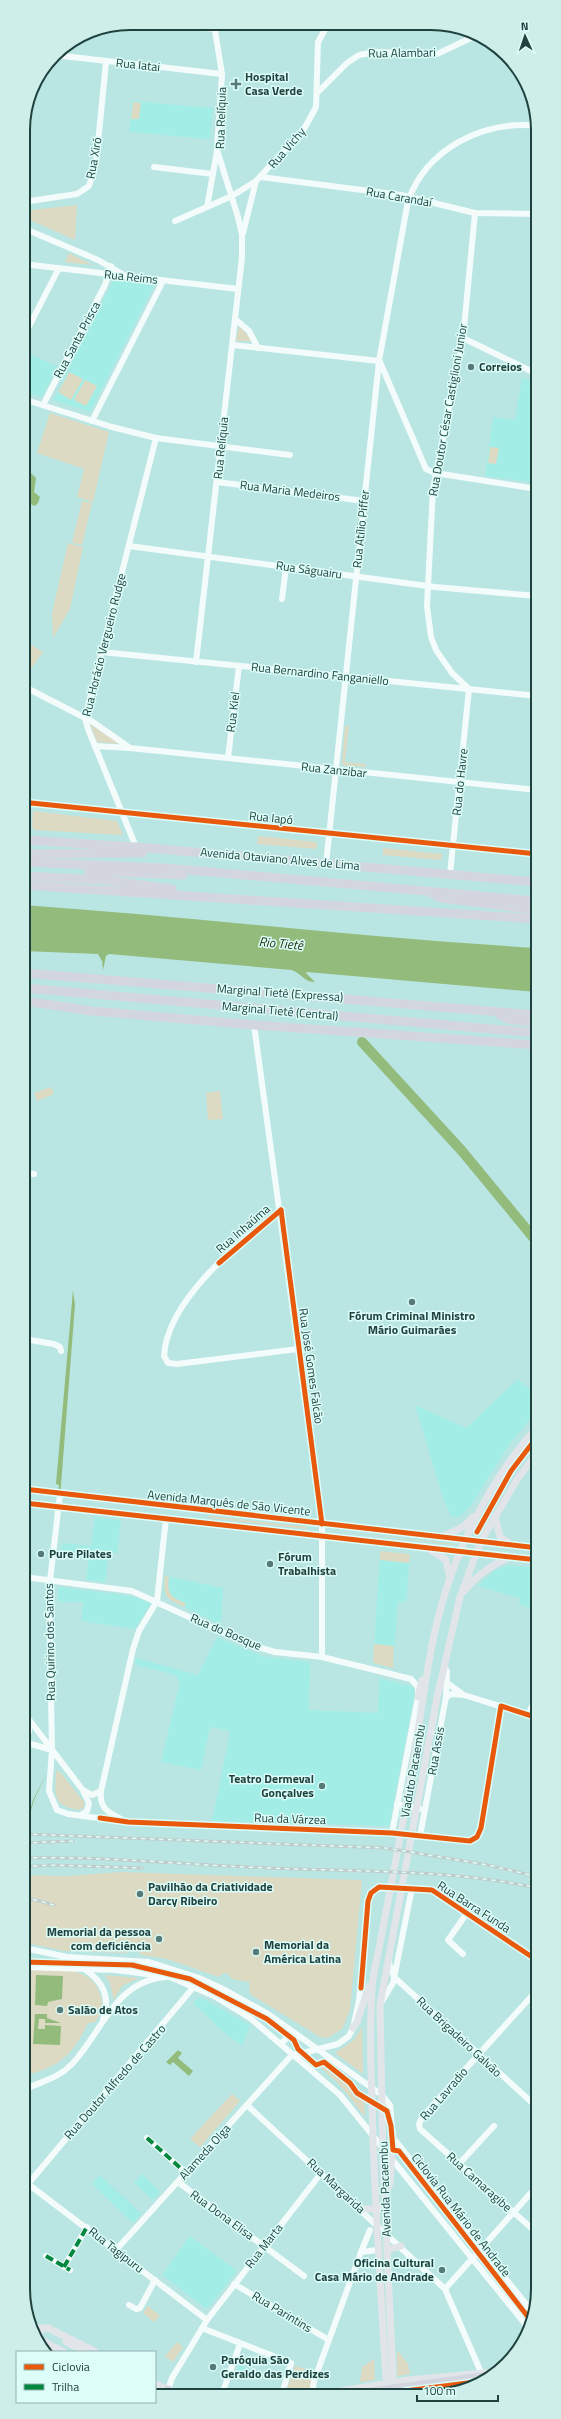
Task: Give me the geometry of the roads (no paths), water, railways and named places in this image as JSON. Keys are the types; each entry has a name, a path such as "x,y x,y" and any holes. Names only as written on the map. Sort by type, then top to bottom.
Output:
{"highway":[{"name":"Avenida Otaviano Alves de Lima","path":"30,840 136,847 531,881"},
{"path":"30,854 142,853 167,850"},
{"path":"30,862 166,868 531,900"},
{"path":"30,868 184,876 208,872"},
{"path":"30,876 104,880 186,891 198,896"},
{"path":"509,879 531,885"},
{"path":"30,885 531,919"},
{"path":"424,890 441,898 531,909"},
{"name":"Marginal Tietê (Expressa)","path":"30,973 531,1014"},
{"name":"Marginal Tietê (Central)","path":"30,989 531,1032"},
{"path":"30,1002 92,1011 254,1025 531,1045"},
{"path":"495,1011 507,1019 531,1022"},
{"path":"387,2389 482,2374"}],"main road":[{"path":"441,1537 467,1524 484,1502 507,1465 531,1436"},
{"name":"Viaduto Pacaembu","path":"380,2005 436,1704 460,1597 481,1542 518,1478 531,1462"},
{"name":"Avenida Marquês de São Vicente","path":"30,1490 531,1547"},
{"name":"Viaduto Pacaembu","path":"373,1978 421,1699 439,1618 461,1551 484,1502"},
{"name":"Avenida Marquês de São Vicente","path":"30,1504 531,1559"},
{"path":"495,1517 500,1537 513,1545"},
{"path":"424,1547 442,1556 446,1560 450,1584"},
{"path":"460,1597 479,1575 494,1564 512,1557"},
{"path":"353,2028 357,2022 370,1981 373,1978"},
{"name":"Avenida Pacaembu","path":"373,1978 370,2023 376,2224 389,2378 380,2005"},
{"path":"385,2196 390,2183 393,2138"},
{"path":"360,2209 385,2209"},
{"path":"387,2250 401,2246"},
{"path":"39,2328 83,2351"},
{"path":"39,2328 48,2328 94,2351"},
{"path":"46,2343 62,2351"},
{"path":"349,2389 482,2374"},
{"path":"156,2384 165,2389"}],"street":[{"name":"Rua Relíquia","path":"216,30 222,74 217,150 232,196 242,234"},
{"name":"Rua Vichy","path":"175,221 232,196 259,179 310,120 316,107 318,92 318,42 325,30"},
{"name":"Rua Alambari","path":"318,92 347,63 359,55 376,52 437,54 471,38"},
{"name":"Rua Iatai","path":"63,56 222,74"},
{"name":"Rua Xiró","path":"30,201 77,194 89,186 96,163 106,62"},
{"name":"Rua Atílio Piffer","path":"326,864 379,361 409,197 421,174 430,165 463,140 492,127 510,125 531,126"},
{"path":"207,207 217,150"},
{"path":"154,168 213,174"},
{"name":"Rua Relíquia","path":"196,662 233,345 242,234 259,179"},
{"name":"Rua Carandaí","path":"259,179 409,197 474,213 531,214"},
{"name":"Rua Doutor César Castiglioni Junior","path":"469,689 452,673 436,650 431,637 428,621 427,586 435,473 463,338 474,213"},
{"path":"30,231 111,266 126,275"},
{"name":"Rua Reims","path":"30,265 110,275 126,275 238,290"},
{"path":"110,275 111,266"},
{"path":"30,325 59,268"},
{"name":"Rua Santa Prisca","path":"43,405 110,275"},
{"path":"92,421 163,281"},
{"path":"235,320 249,331 258,348"},
{"path":"463,338 531,371"},
{"path":"233,345 379,361 426,469 435,473 531,487"},
{"path":"30,400 92,421 156,438 290,455"},
{"name":"Rua Horácio Vergueiro Rudge","path":"136,847 85,718 156,438"},
{"name":"Rua Maria Medeiros","path":"217,482 364,501"},
{"name":"Rua Ságuairu","path":"129,546 427,586 531,595"},
{"path":"282,599 286,567"},
{"name":"Rua Bernardino Fanganiello","path":"102,652 531,695"},
{"name":"Rua Kiel","path":"228,758 239,666"},
{"name":"Rua do Havre","path":"450,874 469,689"},
{"name":"Rua Zanzibar","path":"30,690 85,718 130,748"},
{"name":"Rua Zanzibar","path":"95,746 130,748 531,789"},
{"name":"Rua Iapó","path":"30,804 531,853"},
{"name":"Rua José Gomes Falcão","path":"254,1025 281,1210 322,1524 322,1657"},
{"path":"30,1174 34,1174"},
{"name":"Rua Inhaúma","path":"281,1210 209,1272 193,1290 172,1331 164,1356 168,1363 177,1364 298,1349"},
{"path":"30,1340 54,1344 60,1347 61,1351"},
{"name":"Rua Quirino dos Santos","path":"49,1791 52,1750 49,1580 60,1494"},
{"path":"128,1822 112,1814 103,1807 100,1801 101,1790 134,1645 145,1619 157,1601 166,1518"},
{"name":"Rua do Bosque","path":"30,1578 132,1591 157,1601 248,1644 275,1652 322,1657 411,1679 418,1687 421,1699"},
{"name":"Rua Assis","path":"420,1836 446,1697 447,1671 444,1667"},
{"path":"446,1682 464,1695"},
{"path":"446,1697 452,1694 464,1695 531,1716"},
{"path":"392,1833 397,1804 421,1699"},
{"name":"Rua da Várzea","path":"49,1791 57,1810 62,1812 128,1822 392,1833 466,1841 477,1837 481,1828 501,1706"},
{"path":"528,1715 531,1708"},
{"path":"30,1720 82,1789 89,1803 87,1811 81,1815"},
{"path":"30,1743 52,1750"},
{"path":"82,1789 92,1795 101,1790"},
{"path":"397,1804 425,1810"},
{"name":"Rua Barra Funda","path":"353,2028 361,1988 369,1897 373,1891 379,1887 432,1890 531,1956"},
{"name":"Avenida Pacaembu","path":"380,2005 394,1977 412,1888"},
{"path":"463,1954 448,1940 467,1913"},
{"path":"30,1950 67,1957 148,1962 199,1978 221,1988 292,2031 371,2087 382,2095 390,2105 393,2138 492,2264 529,2308"},
{"name":"Rua Brigadeiro Galvão","path":"388,1960 394,1977 531,2102"},
{"path":"30,1967 135,1971 170,1977 195,1987 250,2018 337,2092 525,2324"},
{"path":"83,1969 92,1974 104,1988 106,2009 101,2025"},
{"path":"30,2085 49,2080 64,2072 80,2055 123,1995 135,1986 156,1978 170,1977"},
{"name":"Rua Doutor Alfredo de Castro","path":"30,2177 195,1987 199,1978"},
{"name":"Rua Lavradio","path":"420,2130 419,2123 422,2117 531,1997"},
{"path":"294,2055 317,2050 343,2041 353,2028"},
{"path":"281,2043 290,2036 292,2031"},
{"name":"Alameda Olga","path":"116,2250 294,2055"},
{"name":"Rua Margarida","path":"248,2105 322,2172 445,2289 485,2373"},
{"path":"459,2164 494,2126"},
{"name":"Rua Camaragibe","path":"420,2130 531,2228"},
{"path":"147,2138 186,2173"},
{"name":"Rua Marta","path":"170,2389 172,2378 207,2320 322,2172"},
{"name":"Rua Dona Elisa","path":"178,2182 304,2276"},
{"name":"Rua Tagipuru","path":"30,2185 207,2320"},
{"path":"445,2289 531,2193"},
{"path":"64,2266 87,2227"},
{"path":"313,2389 314,2381 370,2230"},
{"path":"361,2252 378,2250"},
{"path":"46,2256 70,2270"},
{"path":"483,2272 485,2263 492,2264"},
{"path":"129,2305 136,2309 140,2308 155,2280"},
{"name":"Rua Parintins","path":"234,2284 329,2340"},
{"path":"202,2328 291,2363 283,2389"},
{"path":"224,2389 240,2344"}],"water":[{"path":"30,472 36,478 34,492 40,497 35,506 30,504"},
{"name":"Rio Tietê","path":"30,906 152,915 409,939 531,948 531,991 307,972 306,973 315,982 311,982 292,970 109,954 106,956 103,970 102,961 98,954 30,951"},
{"path":"73,1290 75,1305 61,1485 48,1579 59,1485 56,1484"},
{"path":"47,1773 34,1800 30,1814 33,1800"},
{"path":"36,1975 63,1976 62,1999 48,2002 47,2006 35,2005"},
{"path":"35,2014 47,2014 47,2018 61,2023 45,2023 45,2019 39,2019 38,2029 45,2029 45,2025 61,2026 60,2045 33,2044"},
{"path":"178,2050 182,2053 178,2058 193,2071 189,2076 173,2062 170,2065 166,2062"}],"waterway":[{"path":"362,1042 462,1151 531,1235"}],"railway":[{"path":"30,1834 386,1848 488,1865 531,1875"},
{"path":"30,1843 73,1841"},
{"path":"30,1858 116,1859 239,1867 404,1872 471,1877 531,1887"},
{"path":"30,1867 50,1865 142,1868"},
{"path":"30,1899 54,1905"}],"place":[{"name":"Hospital Casa Verde","path":"236,84"},
{"name":"Correios","path":"471,367"},
{"name":"Fórum Criminal Ministro Mário Guimarães","path":"412,1302"},
{"name":"Pure Pilates","path":"41,1554"},
{"name":"Fórum Trabalhista","path":"270,1564"},
{"name":"Teatro Dermeval Gonçalves","path":"322,1786"},
{"name":"Pavilhão da Criatividade Darcy Ribeiro","path":"140,1894"},
{"name":"Memorial da pessoa com deficiência","path":"159,1939"},
{"name":"Memorial da América Latina","path":"256,1952"},
{"name":"Salão de Atos","path":"60,2010"},
{"name":"Oficina Cultural Casa Mário de Andrade","path":"442,2270"},
{"name":"Paróquia São Geraldo das Perdizes","path":"213,2367"}]}
